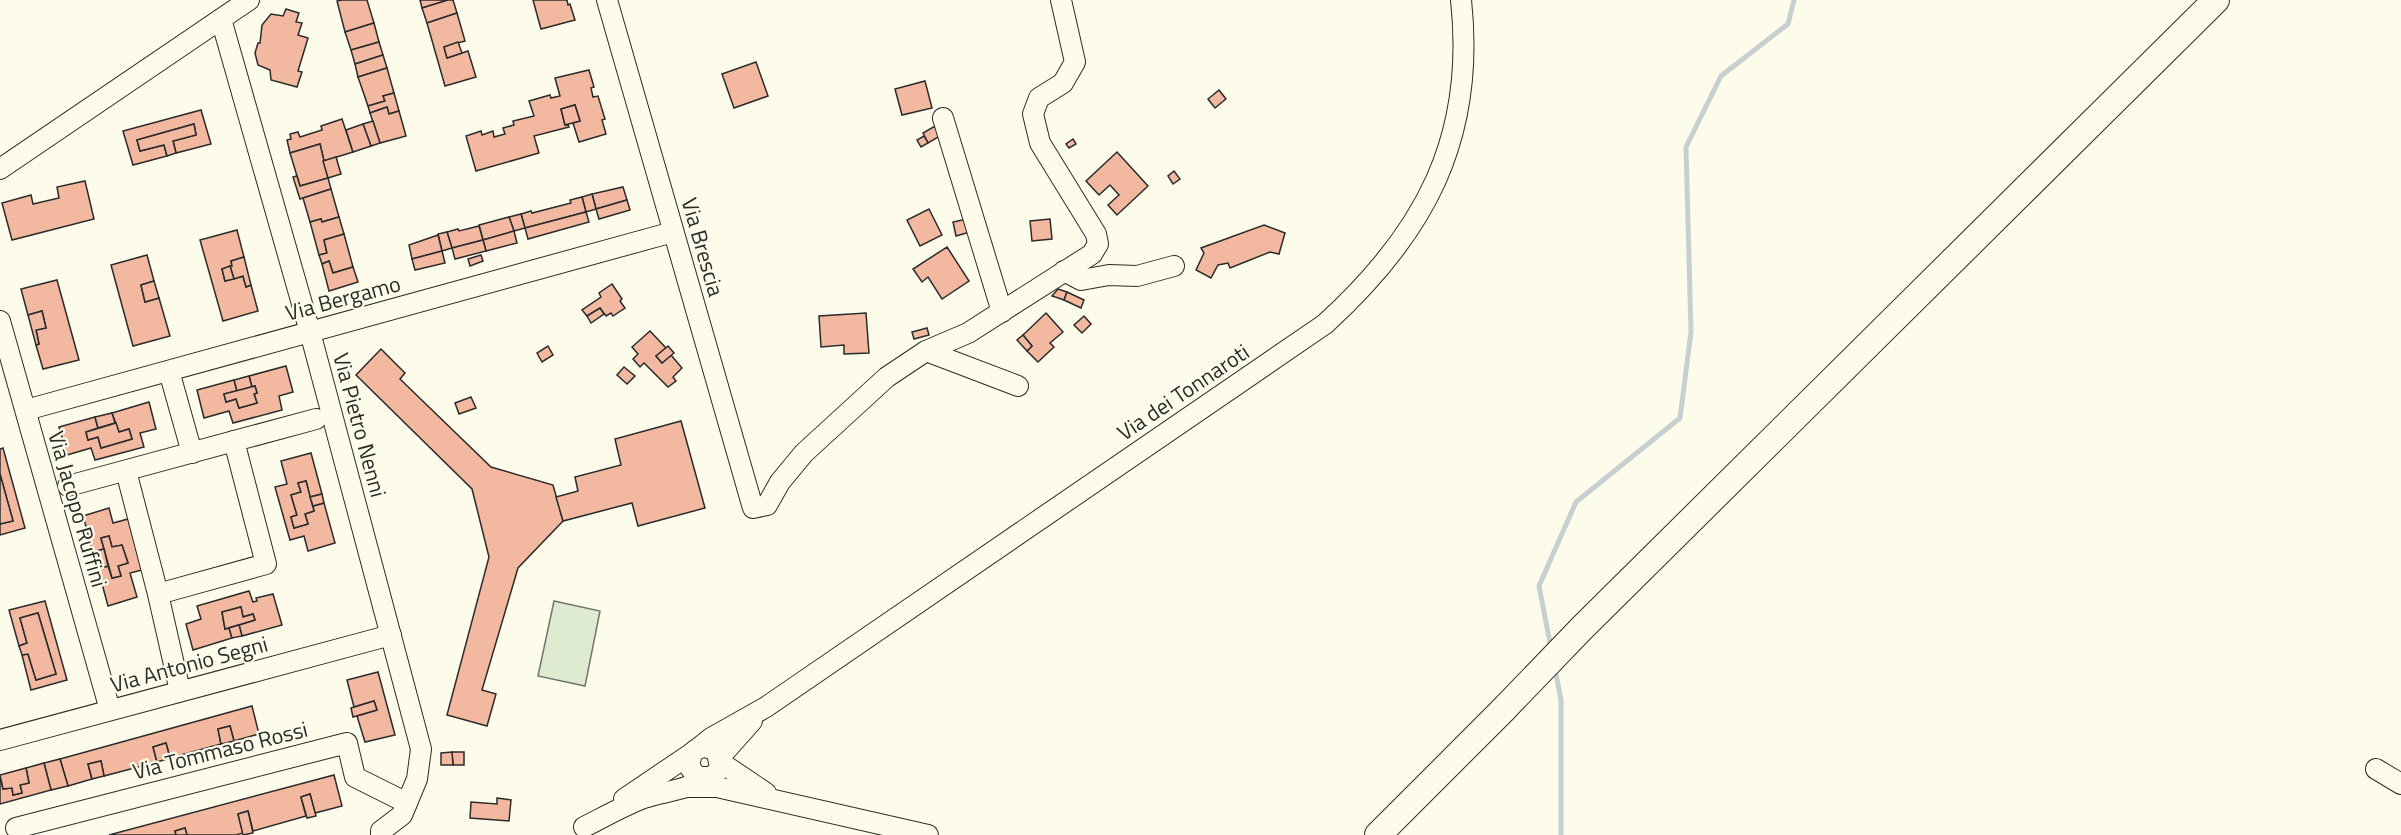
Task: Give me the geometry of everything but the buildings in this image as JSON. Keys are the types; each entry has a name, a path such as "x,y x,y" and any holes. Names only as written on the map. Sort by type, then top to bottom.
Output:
{"main road":[{"path":"1377,835 1582,628 2216,0"}],"street":[{"path":"0,169 249,0"},
{"name":"Via Brescia","path":"607,0 753,508 768,505 780,482 804,453 887,377 926,351"},
{"path":"926,351 968,333 1002,312 1092,254 1098,244 1096,234 1040,143 1033,114 1039,98 1063,83 1074,62 1061,0"},
{"name":"Via dei Tonnaroti","path":"766,707 1325,324 1354,297 1381,268 1416,220 1440,174 1457,116 1461,85 1464,51 1461,0"},
{"name":"Via Pietro Nenni","path":"221,19 310,332 421,749 417,779 402,815 375,834"},
{"path":"943,118 1002,312"},
{"name":"Via Bergamo","path":"26,410 673,232"},
{"path":"1064,272 1081,280 1109,275 1137,276 1174,266"},
{"name":"Via Jacopo Ruffini","path":"0,321 110,710"},
{"path":"926,351 1018,386"},
{"path":"170,371 192,453"},
{"path":"68,486 316,419"},
{"path":"158,594 266,564 234,441"},
{"path":"126,471 180,691"},
{"name":"Via Antonio Segni","path":"0,740 391,635"},
{"path":"579,831 711,738 766,707"},
{"path":"579,831 643,798 708,775 766,707"},
{"name":"Via Tommaso Rossi","path":"16,828 347,743 355,777 407,803"},
{"path":"694,751 710,748 708,775"},
{"path":"694,751 689,766 776,800 928,835"},
{"path":"2376,769 2401,784"}],"green space":[{"path":"554,601 600,611 585,686 538,676"}],"waterway":[{"path":"1551,648 1539,586 1576,502 1680,418 1691,332 1686,147 1721,76 1788,24 1794,0"},
{"path":"1555,669 1561,700 1561,835"}]}
